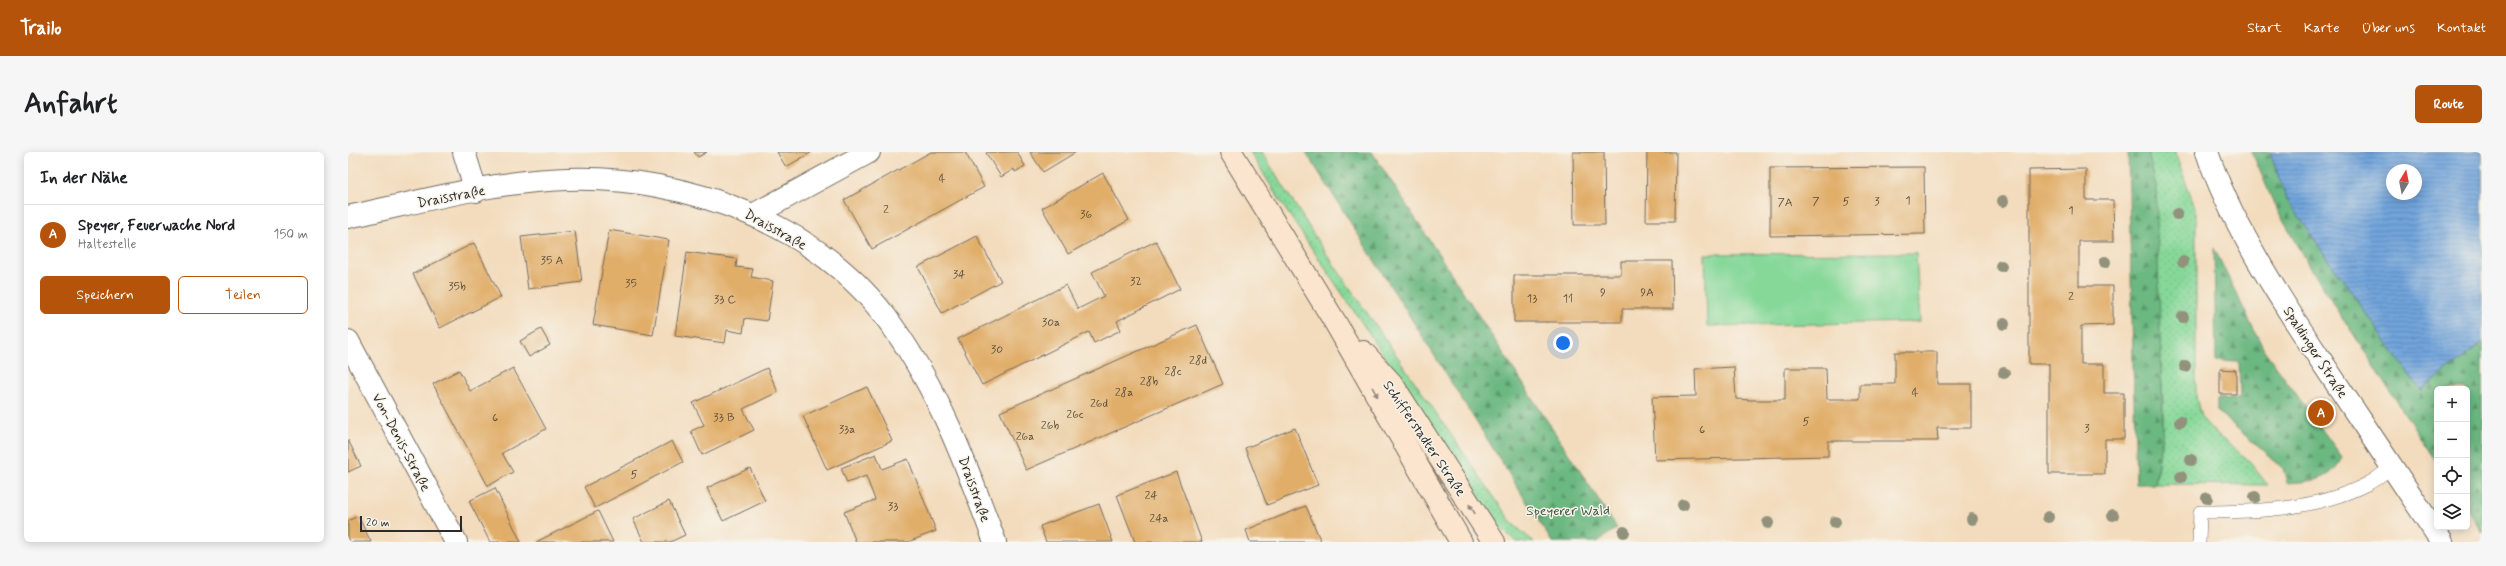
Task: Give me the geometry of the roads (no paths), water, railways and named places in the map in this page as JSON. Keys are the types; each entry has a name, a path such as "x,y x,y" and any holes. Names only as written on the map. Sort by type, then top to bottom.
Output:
{"main road":[{"name":"Schifferstadter Straße","path":"1231,152 1335,322 1460,542"},
{"name":"Schifferstadter Straße","path":"1335,322 1392,384 1494,542"}],"street":[{"path":"464,152 476,191"},
{"path":"755,214 869,152"},
{"name":"Spaldinger Straße","path":"2208,152 2231,206 2262,267 2291,314 2442,542"},
{"name":"Draisstraße","path":"348,217 476,191 565,179 611,178 654,184 697,195 755,214 799,239 833,265 865,294 892,325 913,357 946,418 964,458 994,542"},
{"name":"Von-Denis-Straße","path":"348,341 456,542"}],"lane":[{"path":"2199,542 2200,512 2279,509 2337,496 2368,484 2392,466"}],"water":[{"path":"2270,152 2482,152 2482,343 2421,391 2287,200"}],"place":[{"name":"Speyer, Feuerwache Nord","path":"2321,413"}],"park label":[{"name":"Speyerer Wald","path":"1568,510"}]}
